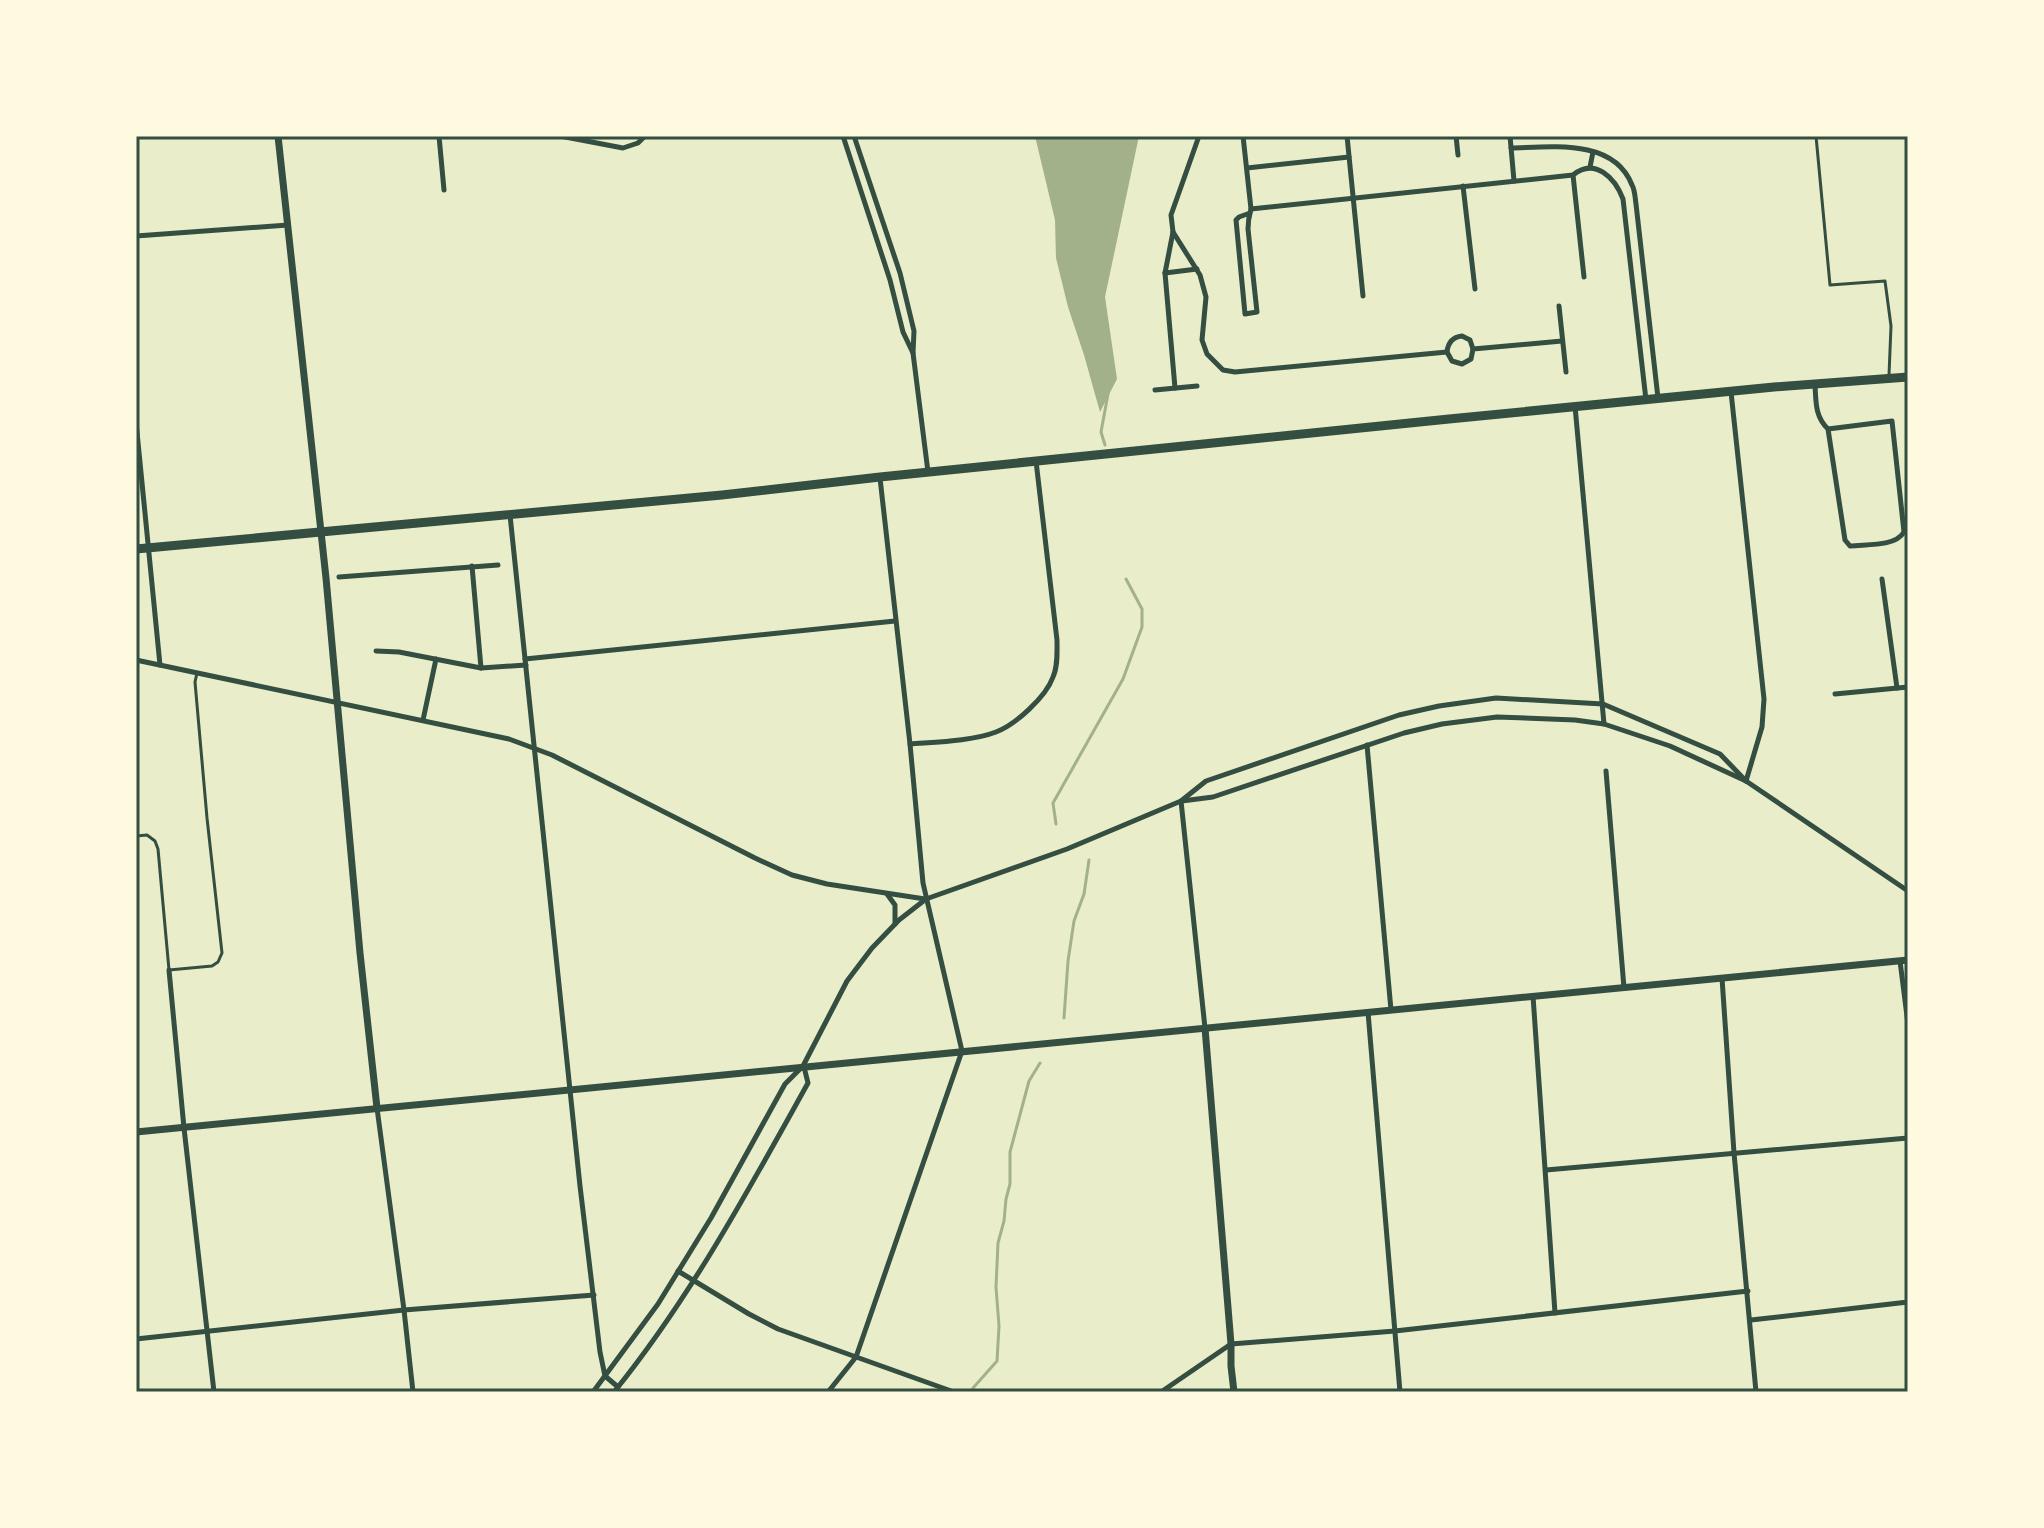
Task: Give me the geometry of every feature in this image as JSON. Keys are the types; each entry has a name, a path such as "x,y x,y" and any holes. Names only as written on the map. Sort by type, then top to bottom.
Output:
{"main road":[{"path":"136,549 722,495 1575,406 1908,377"}],"street":[{"path":"278,136 337,683 360,953 413,1392"},
{"path":"439,136 444,190"},
{"path":"560,136 623,148 638,143 645,136"},
{"path":"843,136 890,280 903,332 913,353"},
{"path":"854,136 900,273 914,331 913,353 928,473"},
{"path":"1175,388 1165,273 1173,232 1171,215 1199,136"},
{"path":"1243,136 1250,211 1248,229 1257,312 1245,314 1236,220 1250,211 1573,175 1590,167 1611,177 1618,184 1623,199 1646,400"},
{"path":"1347,136 1363,296"},
{"path":"1456,136 1458,155"},
{"path":"1510,136 1514,181"},
{"path":"1511,148 1561,146 1593,152 1611,158 1632,184 1658,399"},
{"path":"1590,167 1593,152"},
{"path":"1246,168 1349,157"},
{"path":"1573,175 1584,277"},
{"path":"1463,186 1475,289"},
{"path":"136,236 288,225"},
{"path":"1173,232 1200,275 1206,297 1202,340 1207,354 1223,370 1235,372 1447,352"},
{"path":"1165,273 1197,269"},
{"path":"1559,306 1566,372"},
{"path":"1462,336 1470,340 1473,349 1471,359 1462,364 1452,361 1447,352 1453,339 1462,336"},
{"path":"1473,349 1562,341"},
{"path":"1815,384 1817,415 1828,429 1845,540 1850,546 1895,541 1902,537 1904,532 1892,421 1828,429"},
{"path":"1155,390 1197,386"},
{"path":"1731,392 1764,699 1762,727 1746,781"},
{"path":"1575,406 1604,724"},
{"path":"136,422 160,665"},
{"path":"910,744 995,733 1011,724 1040,698 1053,678 1057,640 1036,461"},
{"path":"828,1392 856,1357 962,1051 926,899 880,477"},
{"path":"510,514 600,1352 605,1376 616,1389 728,1227 808,1083 803,1066"},
{"path":"339,577 498,565"},
{"path":"472,566 481,668"},
{"path":"1882,579 1897,688"},
{"path":"376,651 399,652 481,668 895,621"},
{"path":"423,720 436,659"},
{"path":"136,660 484,733 533,747 792,875 827,884 926,899"},
{"path":"1835,694 1908,687"},
{"path":"1181,801 1206,781 1399,715 1496,698 1603,704 1720,754 1746,781"},
{"path":"593,1392 658,1304 711,1218 785,1084 803,1066 847,981 895,924 926,899 1067,849 1181,801 1213,797 1404,733 1442,724 1497,717 1604,724 1670,746 1746,781 1908,891"},
{"path":"1367,745 1391,1010"},
{"path":"1606,771 1624,988"},
{"path":"1181,801 1205,1028 1234,1392"},
{"path":"887,893 895,905 895,924"},
{"path":"136,1132 1904,961 1908,1024"},
{"path":"169,970 214,1392"},
{"path":"1722,978 1756,1392"},
{"path":"1533,996 1555,1313"},
{"path":"1368,1012 1400,1392"},
{"path":"1546,1170 1908,1138"},
{"path":"678,1271 778,1329 954,1392"},
{"path":"1161,1392 1231,1344 1395,1331 1748,1291"},
{"path":"136,1339 404,1310 594,1295"},
{"path":"1751,1320 1908,1302"}],"lane":[{"path":"1816,136 1830,285 1885,281 1891,326 1889,379"},
{"path":"136,836 147,835 155,841 158,849 169,970 212,966 222,953 203,772 195,682 197,673"}],"shaded area":[{"path":"1035,136 1139,136 1105,297 1117,379 1100,412 1056,258 1055,220"}],"waterway":[{"path":"1105,445 1101,432 1108,394"},
{"path":"1056,824 1053,803 1123,679 1142,627 1142,609 1126,579"},
{"path":"1064,1018 1074,921 1084,894 1089,860"},
{"path":"973,1388 997,1361 998,1243 1010,1184 1010,1152 1029,1081 1040,1063"}]}
